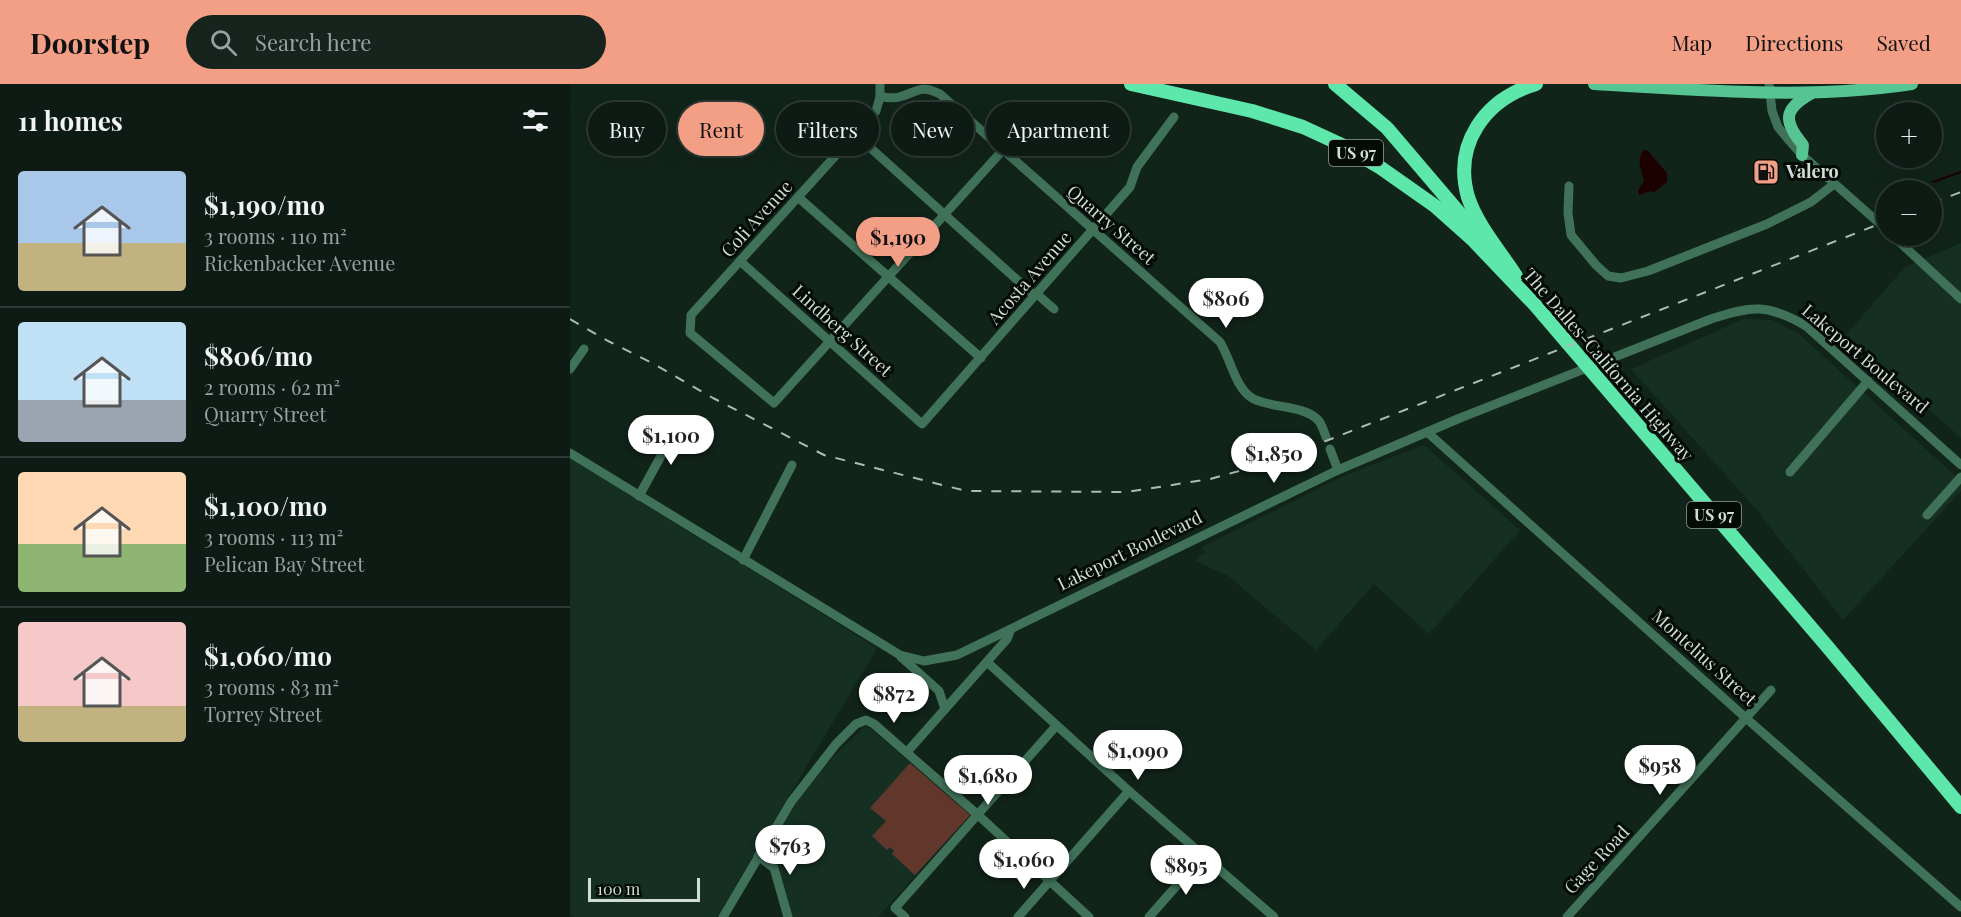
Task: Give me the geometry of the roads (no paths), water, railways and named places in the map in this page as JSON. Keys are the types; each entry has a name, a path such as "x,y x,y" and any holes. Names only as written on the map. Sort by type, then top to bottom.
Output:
{"highway":[{"name":"The Dalles-California Highway","path":"1131,84 1252,111 1303,127 1342,145 1381,168 1436,206 1472,239 1535,305 1826,645 1961,807"},
{"name":"US 97","path":"1335,84 1387,128 1535,305"},
{"path":"1535,305 1480,221 1468,197 1464,174 1465,151 1473,132 1485,114 1520,89 1536,84"}],"main road":[{"path":"1594,84 1666,88 1771,87 1815,92 1912,84"},
{"path":"1666,88 1682,84"},
{"path":"1802,155 1803,145 1791,130 1790,113 1799,100 1815,92"}],"street":[{"name":"Coli Avenue","path":"879,102 880,84"},
{"path":"1771,87 1772,111 1778,127 1802,155 1876,220"},
{"name":"Quarry Street","path":"880,97 898,98 915,89 929,88 940,94 986,136"},
{"name":"Acosta Avenue","path":"922,424 1130,187 1137,167 1174,117"},
{"path":"879,155 1054,309"},
{"name":"Coli Avenue","path":"830,342 774,403 690,333 691,315 836,156"},
{"path":"830,342 997,156"},
{"name":"Quarry Street","path":"1008,156 1220,342 1229,356 1240,388 1253,399 1299,410 1318,419 1326,437"},
{"path":"1569,186 1568,213 1571,235 1608,276 1621,278 1648,271 1767,224 1811,202 1834,184"},
{"path":"799,198 981,358"},
{"path":"1905,246 1961,299"},
{"name":"Lindberg Street","path":"740,261 922,424"},
{"name":"Lakeport Boulevard","path":"570,453 900,655 924,661 957,655 1338,470 1537,387 1739,310 1764,308 1785,313 1806,326 1961,465"},
{"path":"570,369 584,348"},
{"path":"1790,472 1868,381"},
{"path":"639,496 680,423"},
{"name":"Montelius Street","path":"1427,432 1961,908"},
{"path":"1330,449 1338,470"},
{"path":"743,560 792,465"},
{"path":"1927,515 1961,477"},
{"path":"907,752 1007,639 1011,629"},
{"path":"900,655 939,691 945,709"},
{"path":"987,662 1129,791 1274,917"},
{"name":"Gage Road","path":"1567,917 1771,690"},
{"path":"723,917 791,802 836,744 856,724 866,720 907,752 1089,917"},
{"path":"905,917 895,908 1056,726"},
{"path":"1018,917 1129,791"},
{"path":"758,856 774,868 788,917"},
{"path":"1149,917 1203,856"}],"waterway":[{"path":"1939,180 1961,172"}],"railway":[{"path":"1942,199 1961,192"},
{"path":"570,319 713,398 824,455 966,491 1127,492 1210,479 1308,448 1876,225"}],"place":[{"name":"Valero","path":"1766,172"}]}
